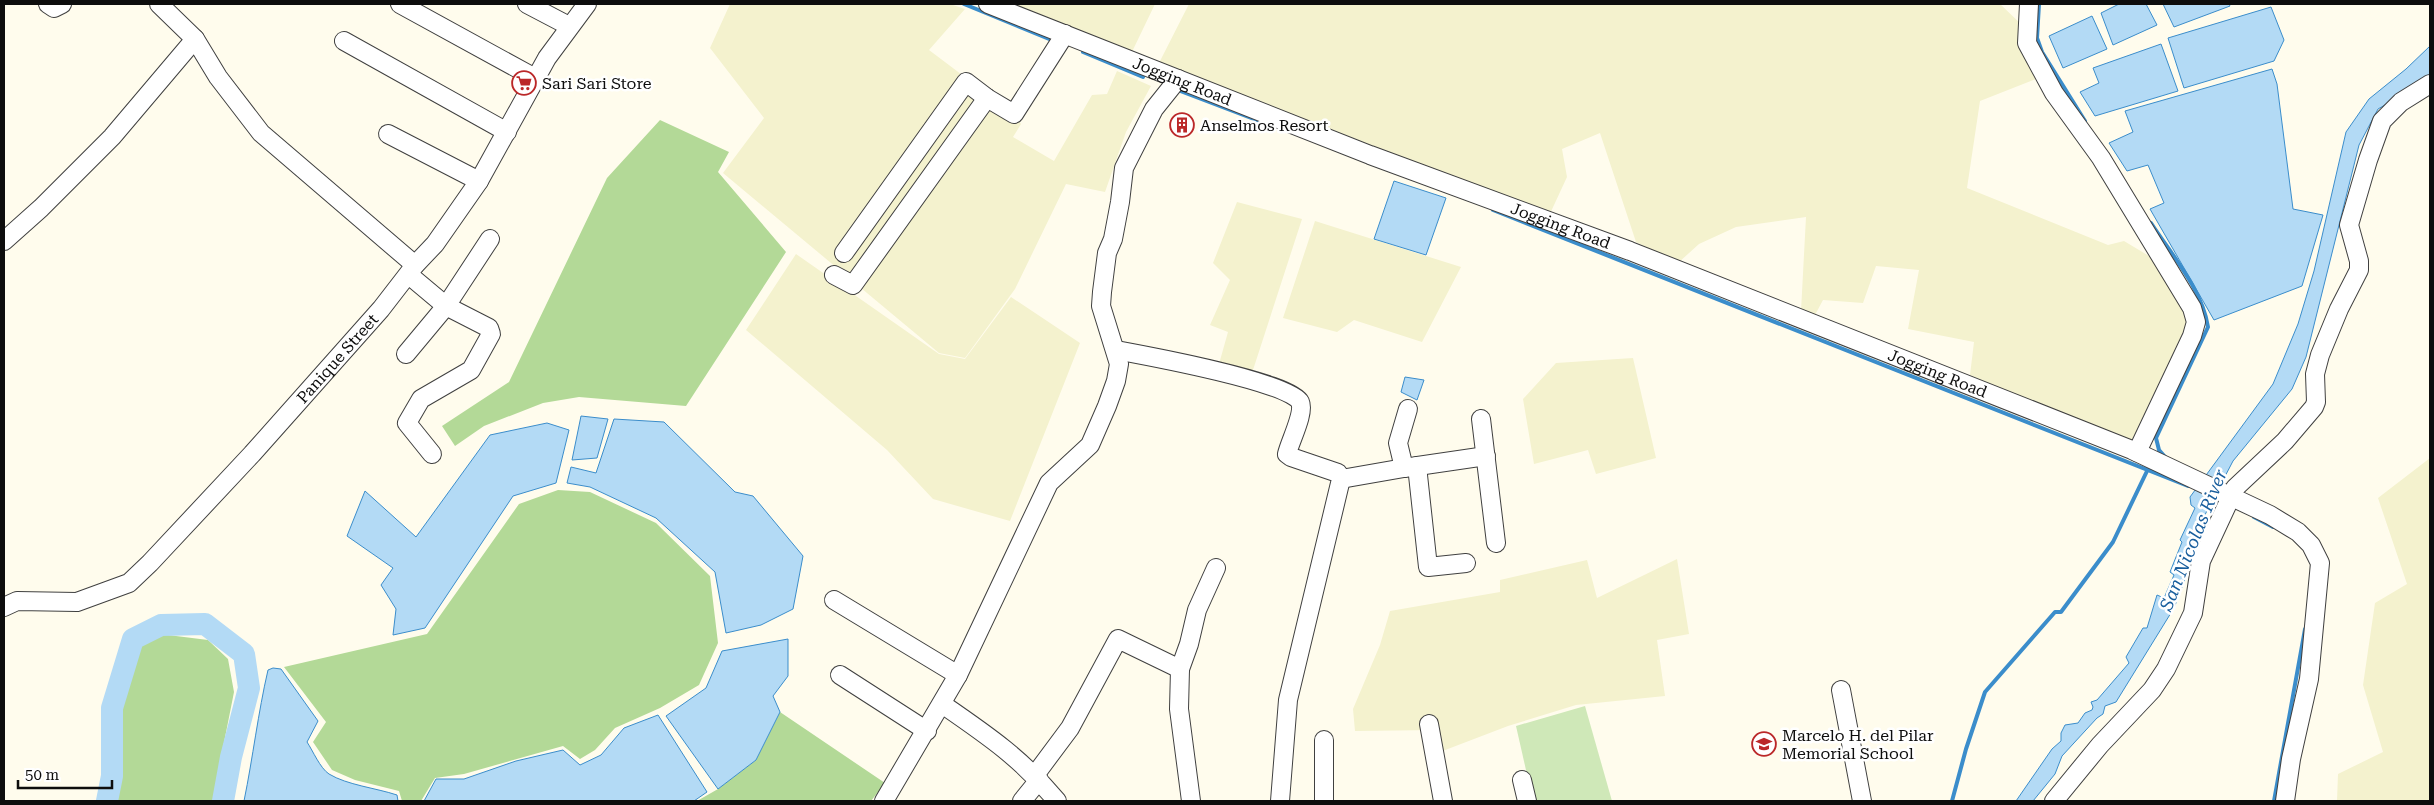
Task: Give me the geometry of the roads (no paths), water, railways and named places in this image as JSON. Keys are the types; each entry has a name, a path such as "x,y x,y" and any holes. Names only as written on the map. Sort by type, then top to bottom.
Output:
{"street":[{"path":"48,4 54,8 62,4"},
{"path":"159,4 196,40 218,77 261,133 412,270 446,306 489,328 491,334 471,370 421,399 407,423 432,454"},
{"path":"400,4 535,78"},
{"path":"527,4 569,26"},
{"name":"Panique Street","path":"4,607 17,601 77,602 129,583 252,454 381,310 435,244 480,181 535,78 569,26 587,4"},
{"name":"Jogging Road","path":"988,4 1370,155 1630,251 2134,451 2270,515 2298,532 2311,545 2320,563 2309,679 2291,758 2285,801"},
{"path":"2029,4 2026,21 2027,43 2054,93 2101,158 2192,308 2196,322 2192,336 2134,451"},
{"path":"844,252 966,82 987,98 1014,114 1066,34"},
{"path":"4,242 112,137 196,40"},
{"path":"344,41 506,132"},
{"path":"884,801 927,731 958,675 1049,483 1090,445 1116,381 1119,364 1101,306 1108,253 1113,239 1124,168 1154,109 1178,80"},
{"path":"2054,801 2100,745 2152,690 2166,669 2194,613 2201,561 2224,494 2235,488 2285,441 2314,407 2316,402 2315,374 2320,356 2339,309 2359,270 2359,261 2349,225 2368,160 2382,122 2401,102 2430,84"},
{"path":"834,275 852,285 987,98"},
{"path":"388,134 480,181"},
{"path":"406,354 446,306 490,238"},
{"path":"1116,350 1252,380 1296,396 1301,403 1301,412 1287,454 1291,458 1338,473 1342,479 1288,700 1280,801"},
{"path":"1408,409 1398,443 1410,467 1428,567 1466,563"},
{"path":"1480,419 1496,543"},
{"path":"1342,479 1486,456"},
{"path":"1191,801 1179,708 1180,669 1190,644 1197,610 1216,568"},
{"path":"834,600 958,675"},
{"path":"1022,801 1070,728 1118,639 1180,669"},
{"path":"840,675 927,731"},
{"path":"1842,690 1862,801"},
{"path":"942,704 1000,744 1037,778 1057,801"},
{"path":"1429,724 1442,801"},
{"path":"1324,740 1324,801"},
{"path":"1522,780 1527,801"}],"water":[{"path":"2119,4 2146,4 2157,25 2113,45 2101,13"},
{"path":"2163,4 2229,4 2230,6 2174,27"},
{"path":"2271,7 2284,40 2274,61 2184,88 2168,38"},
{"path":"2092,16 2107,49 2063,68 2049,36"},
{"path":"2161,44 2178,91 2095,116 2080,92 2099,83 2093,68"},
{"name":"San Nicolas River","path":"2430,46 2430,79 2378,109 2359,145 2306,357 2292,389 2233,461 2196,532 2195,553 2174,608 2116,702 2105,706 2103,714 2062,756 2055,774 2033,801 2016,801 2052,749 2061,741 2061,733 2065,725 2078,723 2085,713 2092,710 2091,702 2097,700 2129,663 2126,657 2143,628 2147,628 2157,595 2164,598 2174,575 2170,572 2182,542 2180,540 2195,508 2191,505 2190,497 2273,384 2298,324 2314,271 2346,132 2369,99 2406,69"},
{"path":"2272,69 2277,84 2293,209 2323,215 2302,286 2214,320 2150,209 2164,203 2148,165 2127,171 2109,143 2133,132 2125,111"},
{"path":"1394,181 1446,198 1426,255 1374,239"},
{"path":"1405,377 1424,380 1417,400 1401,392"},
{"path":"581,416 608,419 597,458 572,460"},
{"path":"614,419 664,422 735,492 753,496 803,556 793,609 761,625 726,633 715,572 656,518 590,487 567,483 571,467 596,473"},
{"path":"547,423 569,430 556,483 513,496 425,628 393,635 396,609 381,585 393,568 347,536 365,491 416,537 490,435"},
{"path":"788,639 788,676 773,696 780,712 756,760 718,789 666,716 706,688 722,651"},
{"path":"273,668 281,669 318,721 307,742 326,771 344,781 397,795 398,801 244,801 264,686 268,670"},
{"path":"658,715 707,792 694,801 424,801 436,779 464,779 516,761 563,750 580,765 601,755 624,728"}],"waterway":[{"path":"964,4 1054,41"},
{"path":"2039,4 2037,38 2042,52 2085,121"},
{"path":"1083,52 1143,77"},
{"path":"1175,89 1267,124"},
{"path":"1493,210 2188,486"},
{"path":"2151,223 2193,286 2205,313 2208,327 2156,438 2159,450 2166,458"},
{"path":"1952,801 1966,749 1985,692 2055,612 2061,612 2113,542 2148,469"},
{"path":"2254,517 2273,527"},
{"path":"107,801 112,776 112,708 133,639 161,625 205,624 244,654 249,688 231,757 223,801"},
{"path":"2274,801 2305,629"}],"place":[{"name":"Sari Sari Store","path":"524,83"},
{"name":"Anselmos Resort","path":"1182,125"},
{"name":"Marcelo H. del Pilar Memorial School","path":"1764,744"}]}
